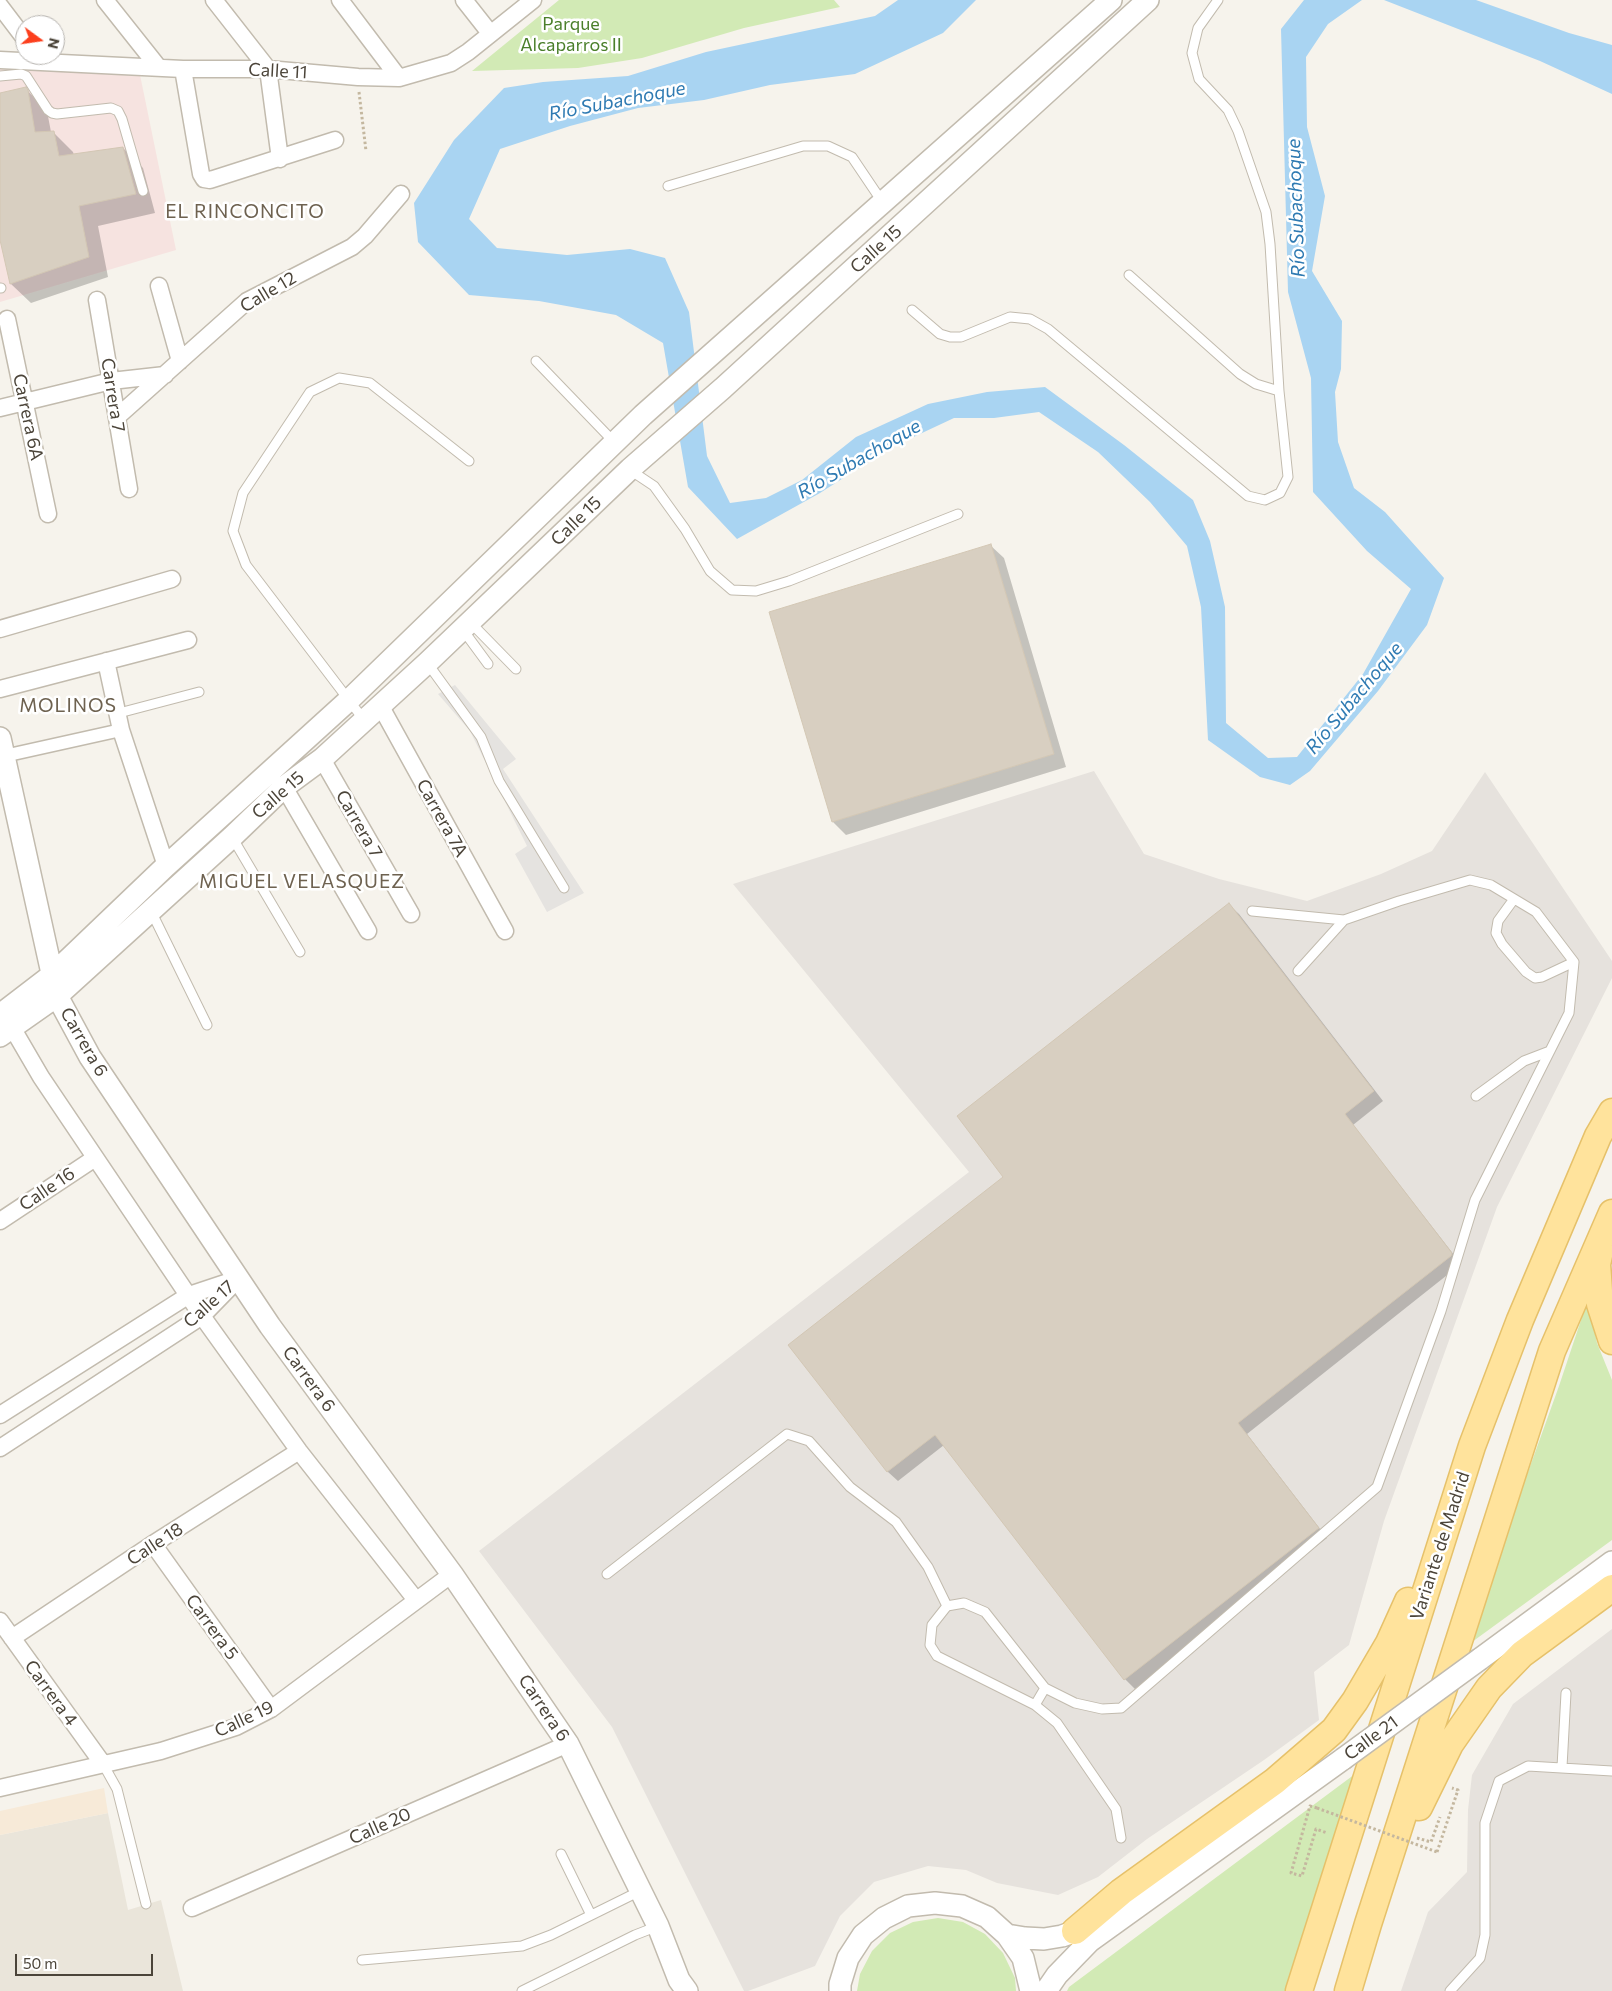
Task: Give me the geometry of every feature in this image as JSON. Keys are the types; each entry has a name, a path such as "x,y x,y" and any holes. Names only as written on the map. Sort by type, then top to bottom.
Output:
{"main road":[{"name":"Variante de Madrid","path":"1298,1991 1472,1446 1520,1320 1598,1136 1612,1112"},
{"path":"1609,1219 1597,1264 1600,1304 1612,1341"},
{"path":"1348,1991 1552,1351 1609,1219"},
{"path":"1075,1932 1121,1892 1275,1781 1334,1730 1355,1701 1389,1643 1472,1446"},
{"path":"1368,1924 1407,1834 1450,1744 1489,1688 1522,1654 1612,1588"}],"street":[{"path":"105,0 159,68"},
{"path":"214,0 268,69 280,159"},
{"path":"340,0 399,78"},
{"path":"464,0 490,33"},
{"name":"Calle 11","path":"65,61 159,68 268,69 358,77 399,78 450,63 468,52 533,0"},
{"name":"Calle 15","path":"4,1023 166,866 349,700 643,415 1111,0"},
{"name":"Calle 15","path":"4,1023 57,996 232,837 284,787 322,759 427,663 630,469 723,388 1148,0"},
{"path":"0,6 15,26"},
{"name":"Calle 11","path":"0,60 15,60"},
{"path":"183,69 201,174 204,179 210,180 335,140"},
{"name":"Calle 12","path":"117,417 247,300 352,247 365,236 401,194"},
{"path":"883,203 899,227"},
{"path":"159,286 180,361"},
{"name":"Carrera 7","path":"97,300 128,489"},
{"name":"Carrera 6A","path":"7,319 48,514"},
{"path":"0,408 111,380 165,374"},
{"path":"614,442 630,469"},
{"path":"0,629 172,579"},
{"path":"0,689 188,640"},
{"path":"106,661 121,730 166,866"},
{"name":"Carrera 7A","path":"380,705 505,931"},
{"path":"2,747 121,730"},
{"name":"Carrera 6","path":"2,747 57,996 90,1057 270,1326 452,1574 568,1744 658,1926 679,1980 686,1991"},
{"name":"Carrera 7","path":"322,759 411,914"},
{"path":"284,787 368,931"},
{"path":"4,1023 202,1316 299,1451 416,1600"},
{"name":"Calle 16","path":"0,1221 95,1158"},
{"name":"Calle 17","path":"0,1415 189,1295 239,1278"},
{"name":"Calle 17","path":"0,1448 202,1316 239,1278"},
{"name":"Calle 18","path":"12,1638 153,1544 299,1451"},
{"name":"Carrera 5","path":"153,1544 271,1709"},
{"name":"Calle 21","path":"1046,1991 1057,1975 1090,1941 1612,1562"},
{"name":"Calle 19","path":"0,1788 161,1751 236,1727 271,1709 452,1574"},
{"name":"Carrera 4","path":"0,1621 103,1764"},
{"name":"Calle 20","path":"192,1908 568,1744"},
{"path":"838,1989 848,1958 863,1935 884,1918 908,1906 935,1902 962,1906 986,1917 1007,1935 1022,1958 1031,1991"},
{"name":"Calle 21","path":"1007,1935 1044,1939 1075,1932 1128,1913"}],"lane":[{"path":"912,310 940,334 950,337 962,337 1010,316 1030,319 1048,328 1248,496 1265,500 1280,493 1288,477 1279,390 1270,244 1266,212 1238,131 1228,110 1199,79 1192,53 1198,28 1218,0"},
{"path":"0,76 21,74 26,76 48,110 52,113 111,108 118,111 143,191"},
{"path":"668,186 803,146 828,146 852,157 883,203"},
{"path":"1129,275 1240,374 1256,384 1279,390"},
{"path":"536,361 614,442"},
{"path":"364,720 246,566 233,531 243,493 310,392 340,378 370,383 469,461"},
{"path":"630,469 654,486 685,529 710,571 732,590 756,591 789,581 958,514"},
{"path":"466,625 488,664"},
{"path":"466,625 516,669"},
{"path":"427,663 481,737 499,781 564,888"},
{"path":"118,713 198,692"},
{"path":"232,837 300,952"},
{"path":"1121,1838 1116,1809 1056,1723 1035,1705 937,1656 930,1645 932,1625 947,1606 964,1603 985,1612 1045,1688 1075,1703 1102,1710 1121,1708 1377,1487 1441,1311 1475,1200 1568,1013 1574,962 1536,912 1491,885 1470,880 1344,920 1252,911"},
{"path":"1514,899 1498,922 1496,933 1502,944 1526,972 1535,978 1574,962"},
{"path":"151,911 207,1025"},
{"path":"1298,971 1344,920"},
{"path":"1476,1096 1524,1060 1550,1051"},
{"path":"607,1574 787,1434 809,1441 850,1487 896,1522 928,1566 947,1606"},
{"path":"1035,1705 1045,1688"},
{"path":"1562,1767 1566,1693"},
{"path":"103,1764 117,1789 146,1904"},
{"path":"1450,1991 1480,1958 1485,1935 1485,1823 1499,1781 1528,1766 1612,1771"},
{"path":"561,1854 591,1915"},
{"path":"362,1960 522,1946 640,1891"},
{"path":"522,1991 635,1935 658,1926"}],"path":[{"path":"358,77 366,151"},
{"path":"1347,1838 1316,1829 1302,1876 1290,1873 1310,1806 1437,1852 1458,1790 1450,1787"},
{"path":"1407,1834 1431,1842 1440,1815"}],"shaded area":[{"path":"0,69 139,70 176,250 0,302"},
{"path":"455,685 516,759 503,769 584,893 547,912 515,854 527,846 470,731 438,694"},
{"path":"1094,771 1144,854 1219,879 1307,901 1381,874 1432,851 1485,772 1612,961 1612,978 1497,1207 1384,1521 1349,1645 1314,1672 1319,1720 1264,1760 1147,1839 1098,1877 1058,1895 997,1883 966,1870 928,1866 874,1882 840,1916 815,1966 744,1991 612,1727 479,1551 969,1172 733,884"},
{"path":"1612,1629 1612,1991 1401,1991 1428,1912 1467,1872 1468,1810 1472,1775 1513,1704"},
{"path":"104,1788 108,1813 0,1835 0,1811"},
{"path":"108,1813 128,1910 161,1900 183,1991 0,1991 0,1835"}],"green space":[{"name":"Parque Alcaparros II","path":"559,0 834,0 840,7 744,28 642,58 578,68 472,71"},
{"path":"1588,1299 1597,1343 1612,1380 1612,1540 1472,1642 1523,1486"},
{"path":"1355,1774 1285,1991 1067,1991 1069,1987"},
{"path":"938,1918 963,1922 985,1934 1003,1953 1015,1978 1016,1991 857,1991 860,1974 872,1951 890,1933 913,1922"}],"water":[{"name":"Río Subachoque","path":"898,0 976,0 943,33 855,74 770,85 704,100 638,108 570,126 500,149 469,219 497,248 567,255 630,249 665,258 689,312 707,456 730,503 766,498 802,480 856,437 928,404 987,392 1045,387 1124,445 1193,500 1210,541 1225,607 1226,723 1268,758 1297,757 1363,674 1411,589 1367,551 1313,492 1311,378 1288,292 1281,29 1304,0 1362,0 1328,24 1306,57 1307,127 1325,196 1312,271 1342,321 1341,369 1335,392 1338,442 1354,488 1385,512 1444,578 1427,625 1378,691 1310,771 1290,785 1260,777 1208,740 1201,607 1187,546 1150,502 1098,452 1039,412 994,418 954,418 890,448 820,493 737,539 688,487 663,343 616,315 539,301 469,295 418,242 414,203 454,140 504,88 543,82 628,76 706,52 875,16"},
{"path":"1384,0 1476,0 1569,33 1612,45 1612,94 1540,61"}],"building":[{"path":"26,87 35,132 54,131 59,156 123,147 136,194 79,206 89,257 10,284 0,240 0,93"},
{"path":"991,544 1054,754 832,822 769,612"},
{"path":"1229,903 1374,1091 1345,1114 1452,1253 1451,1256 1238,1423 1319,1528 1124,1680 935,1435 887,1472 788,1345 1003,1177 957,1116"}],"district":[{"name":"EL RINCONCITO","path":"245,212"},
{"name":"MOLINOS","path":"68,706"},
{"name":"MIGUEL VELASQUEZ","path":"302,882"}]}
